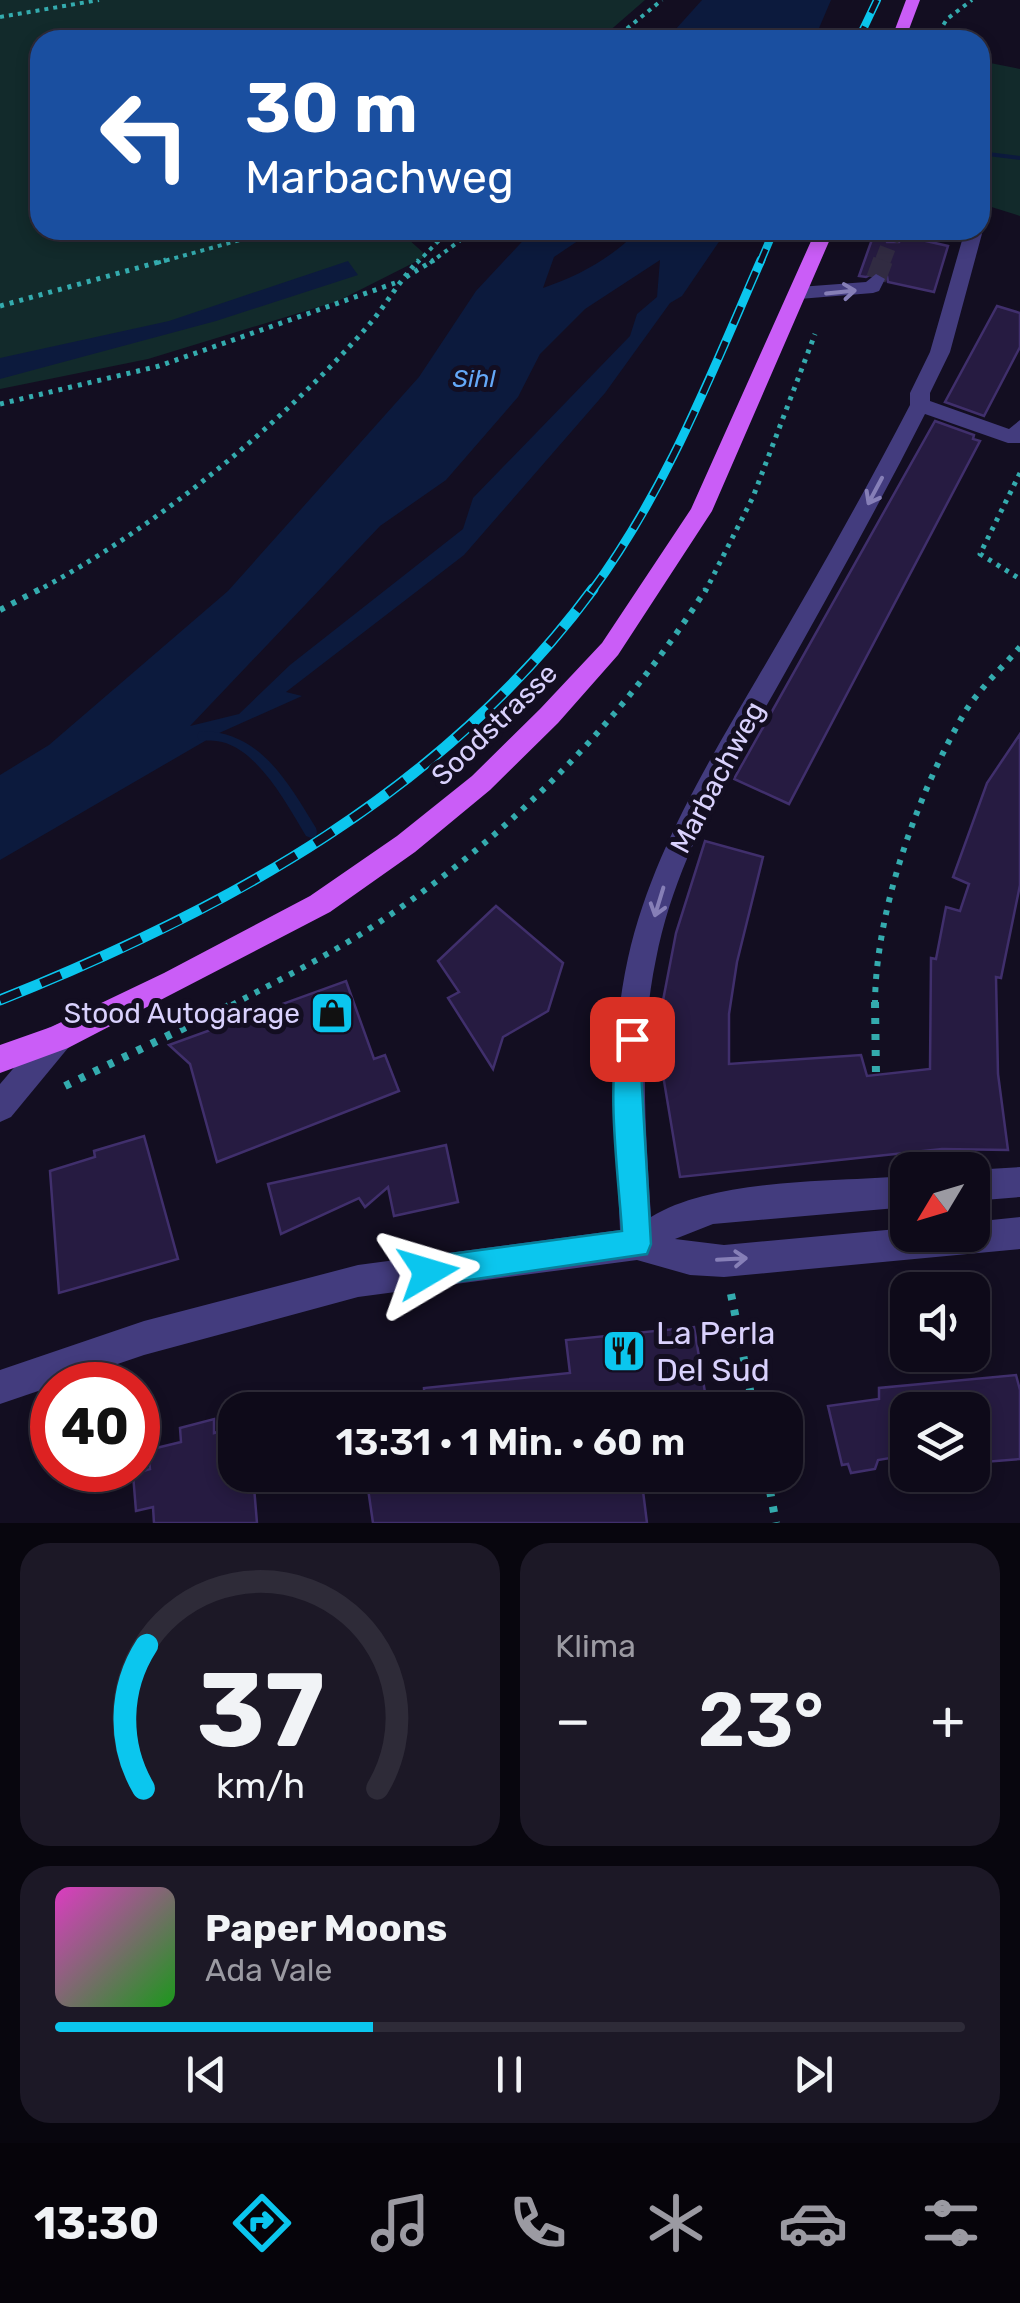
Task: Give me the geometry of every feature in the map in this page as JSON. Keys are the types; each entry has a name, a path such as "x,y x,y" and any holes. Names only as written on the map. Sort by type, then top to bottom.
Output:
{"main road":[{"path":"902,30 914,0"},
{"name":"Soodstrasse","path":"0,1059 58,1038 174,982 320,904 406,844 481,783 549,716 610,649 701,511 821,240"}],"street":[{"name":"Marbachweg","path":"637,1244 628,1070 642,958 674,855 714,770 876,492 920,405 920,394 940,352 971,240"},
{"path":"799,294 873,288 876,279"},
{"path":"920,405 1015,438 1020,428"},
{"path":"0,1107 58,1038"},
{"path":"990,1184 1020,1182"},
{"path":"0,1387 144,1338 358,1281 637,1244 681,1218 713,1208 890,1193"},
{"path":"637,1244 690,1259 724,1260 1020,1233"}],"path":[{"path":"0,17 51,12 99,0"},
{"path":"625,30 662,0"},
{"path":"940,30 972,0"},
{"path":"0,306 240,240"},
{"path":"0,610 89,564 219,466 326,371 370,324 398,282 439,240"},
{"path":"0,404 159,366 398,282 462,240"},
{"path":"1020,473 980,554 1020,579"},
{"path":"876,1075 875,966 888,899 920,808 966,710 1020,647"},
{"path":"729,1284 750,1392"},
{"path":"770,1492 776,1523"}],"green space":[{"path":"0,0 645,0 610,30 30,30 30,240 409,240 427,256 338,301 148,359 0,389"},
{"path":"990,63 1020,69 1020,216 990,207"}],"water":[{"path":"702,0 831,0 818,30 675,30"},
{"name":"Sihl","path":"524,240 579,240 554,257 543,288 595,265 628,240 720,240 682,296 670,303 605,393 464,555 286,692 302,696 217,734 0,860 0,775 49,745 228,591 419,377 476,291","holes":["660,260 657,297 637,314 630,336 473,498 463,529 290,665 239,714 190,726 380,526 446,480 518,397 540,354 585,309"]},
{"path":"348,261 358,275 216,321 0,379 0,358 169,321"}],"building":[{"path":"872,240 922,240 948,246 934,292 888,282 887,276 878,271 859,276"},
{"path":"997,306 1020,313 1020,347 984,416 945,402"},
{"path":"935,421 974,435 973,439 980,441 789,804 734,779"},
{"path":"1020,734 1020,885 1001,978 996,977 998,1074 1008,1150 890,1152 680,1177 659,1051 661,1011 676,933 705,841 763,857 737,962 729,1014 729,1064 861,1055 867,1076 930,1069 931,958 936,959 946,907 960,911 969,884 953,877 987,783"},
{"path":"496,906 563,963 548,1011 503,1037 493,1069 448,998 459,992 438,961"},
{"path":"346,981 374,1059 385,1055 399,1091 217,1162 190,1064 169,1045"},
{"path":"144,1136 178,1259 59,1293 50,1171 95,1157 94,1151"},
{"path":"446,1145 458,1202 394,1216 388,1187 365,1207 359,1198 281,1234 268,1184"},
{"path":"694,1327 705,1392 424,1392 424,1388 570,1373 566,1340"},
{"path":"1016,1375 1020,1390 1020,1459 990,1462 990,1392 890,1392 890,1458 878,1460 875,1469 851,1473 848,1464 842,1465 828,1406 879,1399 879,1388"},
{"path":"214,1419 214,1433 218,1432 218,1492 254,1492 257,1523 154,1523 153,1507 136,1511 134,1492 160,1492 160,1447 181,1442 180,1428"},
{"path":"368,1492 643,1492 647,1523 373,1523"}],"waterway":[{"path":"990,154 1020,158"},
{"path":"203,736 238,743 253,754 280,784 311,832"}],"tunnel":[{"path":"882,263 891,240"},
{"path":"876,279 883,260"}],"railway":[{"path":"863,30 877,0"},
{"path":"760,263 770,240"},
{"path":"591,592 665,473 761,260"},
{"path":"0,1000 168,926 326,836 400,783 470,725 534,661 593,589"}],"place":[{"name":"Stood Autogarage","path":"332,1013"},
{"name":"La Perla Del Sud","path":"624,1351"}],"route":[{"path":"428,1272 637,1244 628,1070 632,1039"}]}
